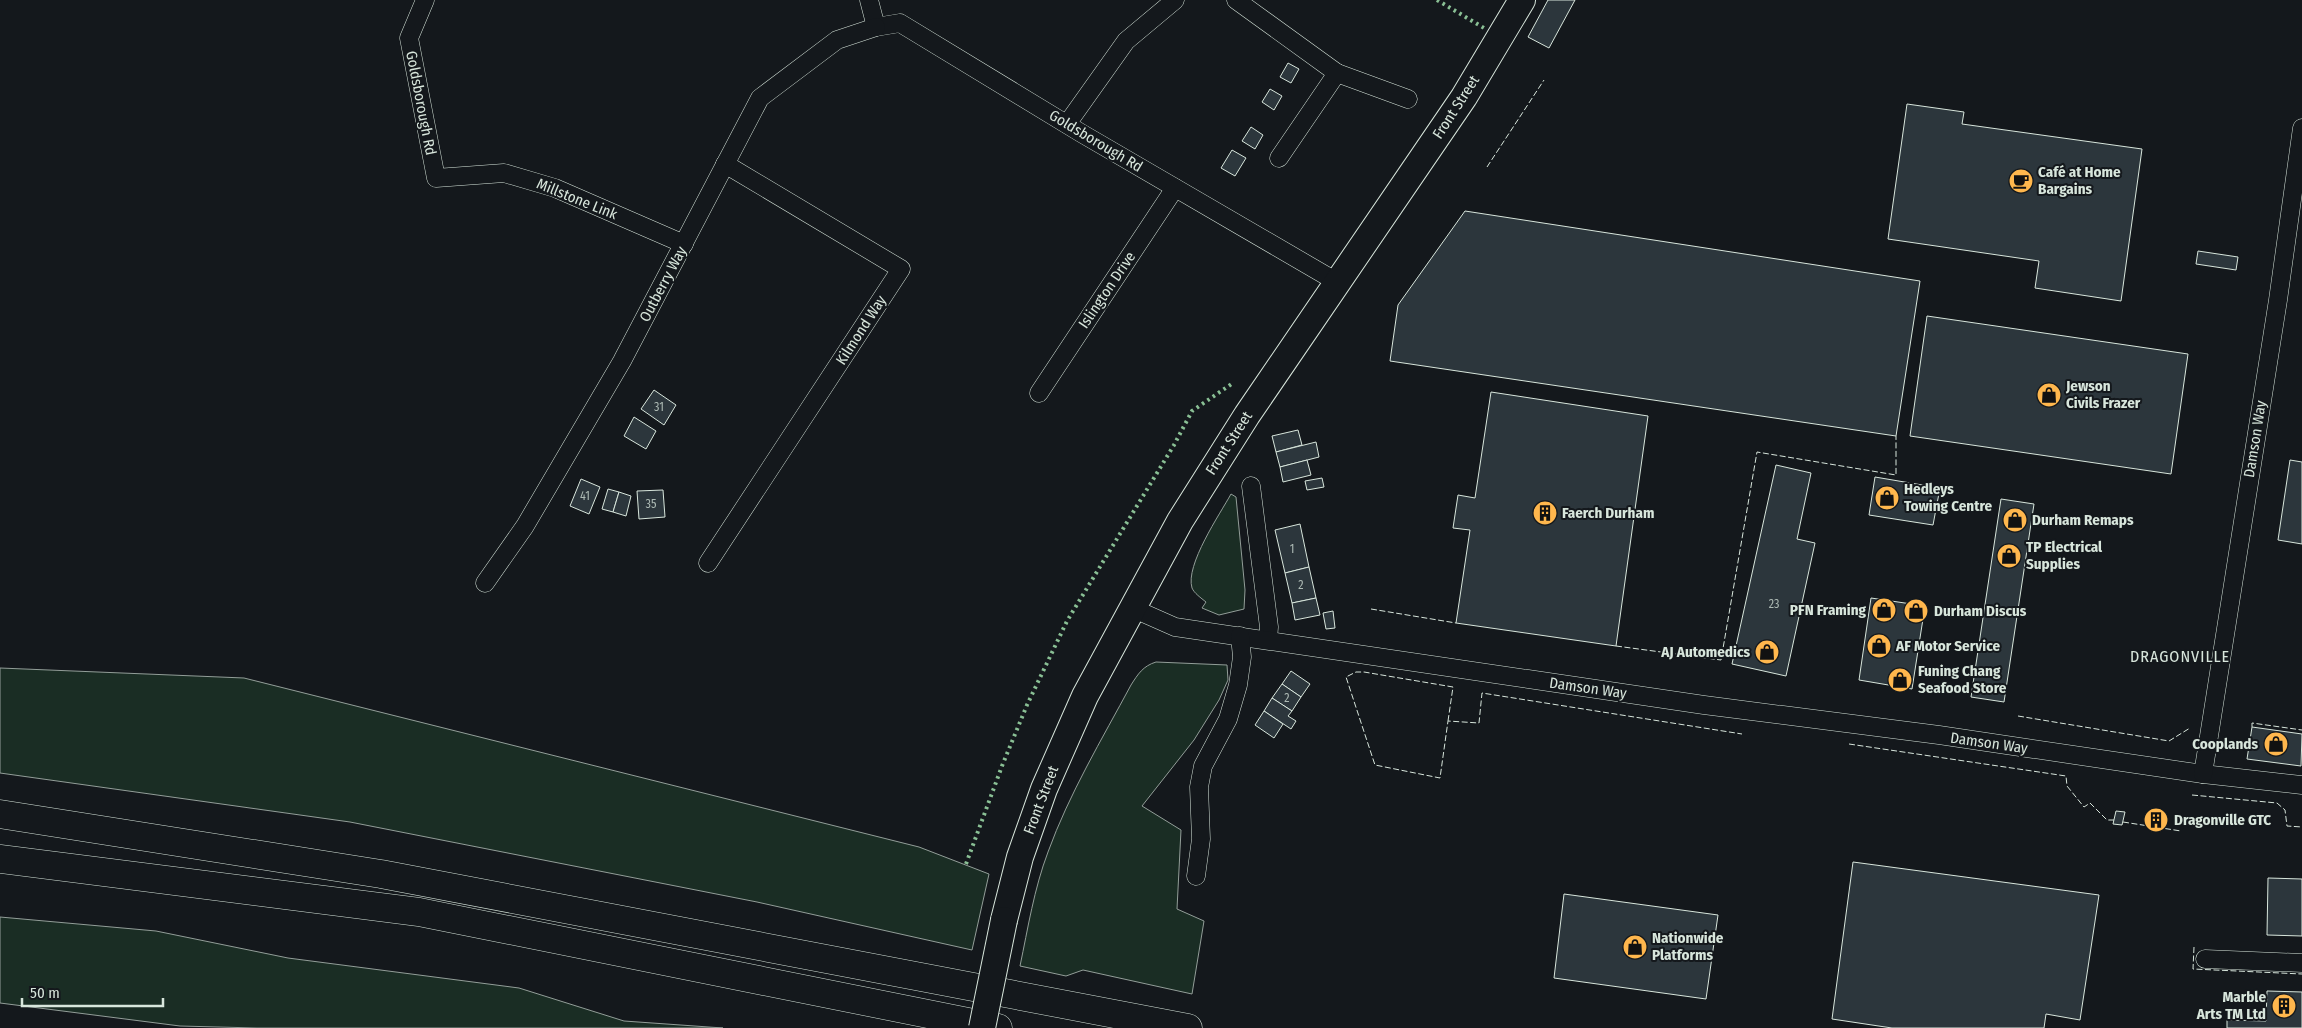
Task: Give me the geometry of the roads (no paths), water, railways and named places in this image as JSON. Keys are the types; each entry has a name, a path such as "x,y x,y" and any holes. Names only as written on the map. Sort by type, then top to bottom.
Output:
{"highway":[{"path":"0,814 381,874 1188,1028"},
{"path":"0,859 419,912 998,1028"}],"main road":[{"name":"Front Street","path":"982,1028 1004,920 1020,857 1044,789 1085,696 1180,521 1223,452 1464,97 1522,0"}],"street":[{"name":"Goldsborough Rd","path":"425,0 409,38 436,178"},
{"path":"869,0 876,27"},
{"path":"1067,124 1126,41 1175,0"},
{"path":"1236,0 1337,73 1408,99"},
{"name":"Goldsborough Rd","path":"876,27 900,23 1175,188 1338,282"},
{"name":"Outberry Way","path":"486,583 525,526 622,362 760,98 837,40 876,27"},
{"path":"1279,158 1337,73"},
{"name":"Damson Way","path":"1132,608 1176,627 1704,705 1931,734 2203,774 2280,282 2302,128"},
{"name":"Kilmond Way","path":"708,563 901,269 726,164"},
{"name":"Millstone Link","path":"436,178 504,173 555,188 684,244"},
{"name":"Islington Drive","path":"1038,393 1175,188"},
{"path":"1251,486 1269,627 1268,640"},
{"path":"1196,876 1201,838 1199,815 1200,780 1203,766 1228,718 1238,685 1242,657 1240,636"},
{"path":"2203,774 2302,784"},
{"path":"2205,959 2302,963"}],"place":[{"name":"Café at Home Bargains","path":"2021,181"},
{"name":"Jewson Civils Frazer","path":"2049,395"},
{"name":"Hedleys Towing Centre","path":"1887,498"},
{"name":"Faerch Durham","path":"1545,513"},
{"name":"Durham Remaps","path":"2015,520"},
{"name":"TP Electrical Supplies","path":"2009,556"},
{"name":"PFN Framing","path":"1884,610"},
{"name":"Durham Discus","path":"1916,611"},
{"name":"AF Motor Service","path":"1879,646"},
{"name":"AJ Automedics","path":"1767,652"},
{"name":"Funing Chang Seafood Store","path":"1900,680"},
{"name":"Cooplands","path":"2276,744"},
{"name":"Dragonville GTC","path":"2156,820"},
{"name":"Nationwide Platforms","path":"1635,947"},
{"name":"Marble Arts TM Ltd","path":"2284,1006"}],"district":[{"name":"DRAGONVILLE","path":"2180,656"}]}
